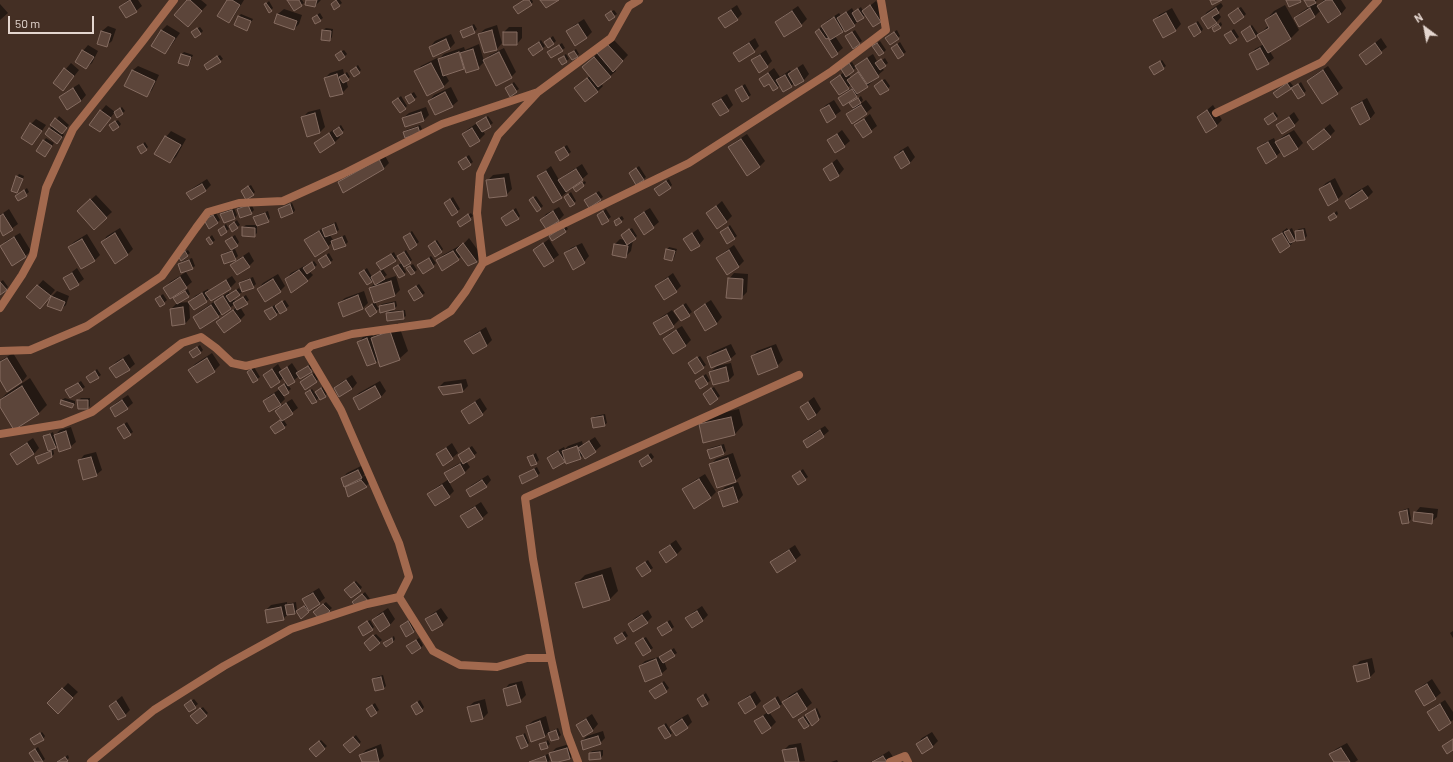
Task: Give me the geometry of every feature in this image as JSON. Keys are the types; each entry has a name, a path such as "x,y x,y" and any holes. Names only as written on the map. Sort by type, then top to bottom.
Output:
{"street":[{"path":"0,308 22,275 33,255 46,188 73,129 174,0"},
{"path":"483,263 477,213 480,174 498,135 538,92 611,38 629,6 639,0"},
{"path":"0,434 62,424 92,412 182,343 201,336 232,363 246,366 306,351 311,346 352,334 432,323 451,311 466,291 483,263 689,163 832,71 886,30 881,0"},
{"path":"1216,113 1322,62 1378,0"},
{"path":"0,351 30,350 87,326 162,276 208,212 239,203 283,201 343,174 442,124 538,92"},
{"path":"306,351 341,410 399,543 409,576 399,597"},
{"path":"578,762 567,733 551,658 525,498 799,375"},
{"path":"399,597 433,651 460,665 497,667 527,658 551,658"},
{"path":"91,762 154,710 224,666 291,629 367,604 399,597"},
{"path":"890,762 905,756 908,762"}],"building":[{"path":"130,0 137,12 126,18 119,7"},
{"path":"187,0 190,0 202,11 188,27 174,15"},
{"path":"227,0 232,0 240,5 229,23 217,16"},
{"path":"287,0 299,0 302,6 294,11"},
{"path":"306,0 317,0 315,7 305,5"},
{"path":"336,0 340,6 334,10 331,4"},
{"path":"524,0 529,0 532,5 518,14 513,7"},
{"path":"540,0 559,0 546,8"},
{"path":"1210,0 1222,0 1212,5"},
{"path":"1286,0 1300,0 1301,2 1289,7"},
{"path":"1304,0 1314,0 1316,3 1308,7"},
{"path":"1326,0 1332,0 1341,14 1328,23 1317,6"},
{"path":"266,3 272,11 269,13 264,4"},
{"path":"870,5 881,22 873,27 862,11"},
{"path":"1216,8 1219,13 1212,17 1217,23 1208,29 1201,18"},
{"path":"1238,8 1244,17 1234,24 1228,15"},
{"path":"1310,8 1315,17 1299,27 1294,18"},
{"path":"858,9 864,18 857,22 852,13"},
{"path":"731,10 738,20 725,28 718,18"},
{"path":"611,11 615,17 609,21 605,15"},
{"path":"792,11 802,26 784,37 775,22"},
{"path":"846,12 855,26 845,32 837,18"},
{"path":"1166,13 1176,31 1163,38 1153,20"},
{"path":"1276,13 1291,39 1268,53 1257,35 1269,28 1265,20"},
{"path":"277,14 297,21 294,30 274,23"},
{"path":"317,15 321,21 315,24 312,18"},
{"path":"238,16 251,21 247,31 234,25"},
{"path":"834,17 843,32 830,40 821,26"},
{"path":"1196,23 1201,32 1194,37 1188,27"},
{"path":"578,24 587,38 575,46 566,31"},
{"path":"1218,24 1221,28 1214,32 1212,28"},
{"path":"472,26 475,33 463,38 460,31"},
{"path":"1250,26 1256,37 1247,42 1241,32"},
{"path":"197,28 201,34 195,38 191,32"},
{"path":"819,29 826,39 828,38 838,54 832,58 815,32"},
{"path":"161,30 175,38 165,54 151,46"},
{"path":"322,30 331,31 330,41 321,40"},
{"path":"492,30 497,50 484,53 478,34"},
{"path":"101,31 111,34 107,47 97,44"},
{"path":"1231,31 1237,40 1230,44 1224,35"},
{"path":"503,32 517,32 517,45 503,45"},
{"path":"852,32 860,44 853,49 845,36"},
{"path":"894,32 899,39 890,45 885,38"},
{"path":"550,38 554,44 548,48 544,42"},
{"path":"446,39 450,49 433,57 429,47"},
{"path":"539,42 543,49 533,56 528,49"},
{"path":"749,43 755,52 739,62 733,53"},
{"path":"877,43 884,53 879,56 872,46"},
{"path":"1375,43 1382,53 1366,65 1359,55"},
{"path":"607,44 623,61 613,72 597,53"},
{"path":"897,44 904,55 898,59 891,48"},
{"path":"559,45 563,51 551,58 547,52"},
{"path":"1260,48 1269,64 1257,70 1249,54"},
{"path":"473,49 479,69 466,73 460,53"},
{"path":"82,50 94,57 86,69 75,62"},
{"path":"341,51 345,57 339,61 335,55"},
{"path":"574,51 578,57 572,60 568,54"},
{"path":"459,52 464,69 443,76 438,59"},
{"path":"499,52 512,78 496,86 483,60"},
{"path":"181,54 191,57 188,66 178,63"},
{"path":"760,55 768,67 759,73 751,60"},
{"path":"217,56 221,62 207,70 204,65"},
{"path":"564,56 567,62 562,65 558,59"},
{"path":"594,57 611,77 598,87 582,67"},
{"path":"867,58 879,77 867,84 855,66"},
{"path":"881,59 886,66 880,70 875,63"},
{"path":"1160,61 1164,69 1154,75 1149,67"},
{"path":"431,63 444,87 427,96 414,71"},
{"path":"849,63 854,71 846,77 841,69"},
{"path":"356,67 360,73 354,77 350,71"},
{"path":"64,68 74,76 63,91 53,83"},
{"path":"797,68 804,81 795,86 788,74"},
{"path":"132,70 155,81 147,97 124,86"},
{"path":"1323,70 1338,94 1322,104 1307,81"},
{"path":"858,72 868,87 857,94 847,80"},
{"path":"768,73 778,88 773,91 769,84 764,87 759,79"},
{"path":"337,74 343,94 330,97 324,78"},
{"path":"345,74 349,80 343,83 339,77"},
{"path":"785,75 792,87 783,92 776,80"},
{"path":"840,75 849,89 839,95 830,82"},
{"path":"587,78 598,92 585,102 574,88"},
{"path":"882,80 889,90 880,95 874,86"},
{"path":"1287,83 1291,89 1277,98 1273,93"},
{"path":"512,84 517,92 510,97 505,88"},
{"path":"1298,84 1305,95 1298,99 1291,88"},
{"path":"742,86 749,98 742,102 735,90"},
{"path":"73,88 81,101 67,110 59,97"},
{"path":"852,89 857,97 843,106 838,98"},
{"path":"445,92 453,107 435,115 428,101"},
{"path":"411,94 415,100 409,104 405,97"},
{"path":"398,98 406,109 400,113 392,102"},
{"path":"858,98 861,103 853,108 849,103"},
{"path":"721,99 729,111 720,116 712,104"},
{"path":"1362,102 1370,119 1360,125 1351,108"},
{"path":"829,105 836,117 827,123 820,110"},
{"path":"861,105 867,114 852,124 846,114"},
{"path":"120,108 123,114 117,118 114,112"},
{"path":"100,110 111,118 100,132 89,125"},
{"path":"1207,110 1217,126 1206,133 1197,117"},
{"path":"421,112 424,121 405,127 402,118"},
{"path":"315,113 320,133 307,137 301,117"},
{"path":"1273,113 1277,119 1268,125 1264,119"},
{"path":"486,117 491,127 482,132 476,123"},
{"path":"1289,117 1295,126 1282,134 1276,125"},
{"path":"55,118 67,128 62,134 50,125"},
{"path":"864,119 872,132 863,138 854,125"},
{"path":"115,121 119,127 113,131 109,125"},
{"path":"30,123 42,131 32,145 21,138"},
{"path":"339,127 343,133 337,137 333,131"},
{"path":"418,127 420,133 405,138 403,132"},
{"path":"49,128 62,137 57,144 45,134"},
{"path":"472,128 480,141 470,147 462,134"},
{"path":"1324,129 1331,137 1313,150 1307,142"},
{"path":"329,133 335,143 320,153 314,143"},
{"path":"837,134 845,147 835,153 827,140"},
{"path":"1289,135 1298,149 1284,157 1275,142"},
{"path":"165,136 181,145 170,163 154,154"},
{"path":"741,139 760,167 747,176 728,147"},
{"path":"43,140 52,146 45,157 36,151"},
{"path":"1268,142 1277,157 1266,164 1257,148"},
{"path":"143,144 147,150 141,154 137,147"},
{"path":"564,147 569,155 560,161 555,152"},
{"path":"903,151 910,163 901,169 894,157"},
{"path":"466,157 471,165 463,170 458,162"},
{"path":"379,159 384,169 343,193 338,182"},
{"path":"832,163 839,176 830,181 823,169"},
{"path":"636,168 644,180 636,185 629,173"},
{"path":"576,169 583,180 566,192 558,180"},
{"path":"546,171 562,198 553,203 537,176"},
{"path":"16,176 23,179 17,193 11,191"},
{"path":"504,178 507,196 489,198 486,180"},
{"path":"666,181 671,188 659,196 654,189"},
{"path":"582,182 584,186 576,192 573,188"},
{"path":"1330,183 1338,200 1328,206 1319,189"},
{"path":"202,184 206,191 191,200 186,193"},
{"path":"248,186 254,195 246,200 241,191"},
{"path":"24,190 27,196 18,201 15,196"},
{"path":"1362,190 1368,198 1350,209 1345,201"},
{"path":"596,193 601,200 589,208 584,200"},
{"path":"568,194 575,204 570,207 564,197"},
{"path":"533,197 541,209 537,212 529,200"},
{"path":"90,199 107,218 94,230 77,211"},
{"path":"450,199 458,212 452,216 444,203"},
{"path":"290,204 293,213 281,218 278,209"},
{"path":"248,205 252,214 240,218 237,209"},
{"path":"716,206 727,222 717,229 706,213"},
{"path":"232,210 235,219 224,223 220,214"},
{"path":"513,210 519,219 506,226 501,218"},
{"path":"553,211 559,221 546,229 540,220"},
{"path":"603,211 609,221 602,225 597,215"},
{"path":"644,212 654,228 644,235 634,219"},
{"path":"265,213 269,222 257,226 253,217"},
{"path":"1334,213 1337,217 1330,221 1328,217"},
{"path":"3,214 13,230 3,236 0,230 0,216"},
{"path":"468,214 471,220 460,227 457,222"},
{"path":"213,215 218,223 209,229 204,220"},
{"path":"619,218 622,222 616,226 614,221"},
{"path":"234,222 238,228 232,232 229,226"},
{"path":"334,224 337,233 325,237 322,229"},
{"path":"224,226 227,232 221,236 218,230"},
{"path":"242,227 255,228 255,237 242,236"},
{"path":"563,227 566,232 552,241 549,236"},
{"path":"728,227 735,239 727,244 720,232"},
{"path":"629,229 636,239 627,245 621,235"},
{"path":"1289,230 1295,241 1290,243 1284,232"},
{"path":"1303,230 1305,240 1296,241 1295,231"},
{"path":"319,231 329,248 315,257 304,240"},
{"path":"115,233 128,255 115,264 101,242"},
{"path":"410,233 417,245 410,250 403,237"},
{"path":"692,233 700,246 691,251 683,239"},
{"path":"1282,233 1290,246 1280,253 1272,239"},
{"path":"14,237 26,257 12,266 0,246"},
{"path":"209,237 213,243 210,245 206,239"},
{"path":"232,237 238,246 231,250 225,241"},
{"path":"342,237 346,246 334,250 331,241"},
{"path":"82,239 95,261 81,269 68,247"},
{"path":"435,241 442,252 435,257 428,246"},
{"path":"463,243 477,262 468,266 456,250"},
{"path":"543,243 554,261 544,267 533,250"},
{"path":"614,244 628,246 626,258 612,255"},
{"path":"576,247 585,263 573,270 564,253"},
{"path":"666,249 675,251 672,261 664,259"},
{"path":"729,250 739,267 727,275 716,258"},
{"path":"185,251 188,256 181,261 178,256"},
{"path":"232,251 236,260 224,264 221,255"},
{"path":"453,251 459,260 442,271 436,260"},
{"path":"404,252 411,263 404,267 397,256"},
{"path":"391,254 396,261 381,270 376,263"},
{"path":"326,255 331,263 323,268 318,260"},
{"path":"243,257 250,267 237,275 230,265"},
{"path":"429,258 434,267 423,274 417,265"},
{"path":"189,260 193,269 181,273 178,264"},
{"path":"312,262 315,268 307,274 303,268"},
{"path":"398,265 405,275 399,278 393,268"},
{"path":"410,266 415,273 411,275 406,268"},
{"path":"299,270 308,281 291,293 285,279"},
{"path":"364,270 372,282 367,285 359,273"},
{"path":"380,271 385,279 375,285 371,277"},
{"path":"72,273 79,285 70,290 63,278"},
{"path":"180,277 187,288 170,299 163,288"},
{"path":"668,278 677,292 664,300 655,286"},
{"path":"728,278 743,279 742,299 726,298"},
{"path":"250,279 254,288 242,292 239,283"},
{"path":"273,279 281,292 265,302 257,289"},
{"path":"226,280 231,289 211,301 205,293"},
{"path":"391,281 395,296 374,303 369,288"},
{"path":"0,282 7,290 0,295"},
{"path":"37,285 51,296 40,309 26,297"},
{"path":"416,286 423,296 414,301 408,291"},
{"path":"236,290 240,295 230,302 226,296"},
{"path":"185,291 189,297 177,304 173,298"},
{"path":"202,293 207,302 194,310 188,302"},
{"path":"358,295 363,309 343,317 338,303"},
{"path":"51,296 65,302 61,311 47,306"},
{"path":"160,296 165,304 160,307 155,299"},
{"path":"223,296 231,309 222,315 214,302"},
{"path":"243,297 248,304 237,310 233,303"},
{"path":"282,301 287,310 280,314 275,306"},
{"path":"394,303 395,309 380,313 379,306"},
{"path":"372,304 377,312 370,317 365,309"},
{"path":"705,304 717,324 705,331 694,312"},
{"path":"211,305 219,317 200,329 193,317"},
{"path":"683,305 690,316 681,321 674,311"},
{"path":"183,307 185,324 172,326 170,309"},
{"path":"272,307 277,315 270,320 264,311"},
{"path":"233,310 241,321 224,333 216,322"},
{"path":"403,311 404,319 387,321 386,313"},
{"path":"667,315 674,327 660,335 653,323"},
{"path":"676,330 686,346 673,354 663,339"},
{"path":"390,331 400,360 380,367 371,338"},
{"path":"480,332 487,346 473,354 464,341"},
{"path":"367,338 376,363 367,366 357,342"},
{"path":"197,347 201,353 193,358 189,352"},
{"path":"771,348 778,367 758,375 751,356"},
{"path":"726,349 731,360 711,368 707,357"},
{"path":"697,357 704,368 695,374 688,363"},
{"path":"7,358 22,382 7,392 0,380 0,362"},
{"path":"207,358 215,372 197,383 188,370"},
{"path":"123,359 130,370 116,378 109,368"},
{"path":"308,366 312,372 300,379 296,373"},
{"path":"287,367 295,382 288,386 279,372"},
{"path":"726,367 729,381 713,385 709,372"},
{"path":"251,369 258,380 253,383 247,372"},
{"path":"272,369 280,382 271,388 263,375"},
{"path":"95,371 99,378 90,383 86,377"},
{"path":"312,374 317,382 305,390 300,382"},
{"path":"703,376 708,384 700,389 695,381"},
{"path":"346,380 352,389 339,397 334,388"},
{"path":"78,383 83,390 70,398 65,390"},
{"path":"284,384 289,393 284,396 278,388"},
{"path":"461,384 463,392 443,395 438,387"},
{"path":"22,386 39,414 14,430 0,407 0,400"},
{"path":"375,386 381,397 359,410 353,398"},
{"path":"321,388 326,397 320,400 315,392"},
{"path":"711,388 718,399 710,405 703,394"},
{"path":"310,390 317,402 312,404 305,393"},
{"path":"274,394 281,405 269,412 263,401"},
{"path":"61,400 74,404 72,408 60,404"},
{"path":"77,400 88,400 88,409 78,409"},
{"path":"122,400 128,409 115,417 110,408"},
{"path":"475,402 483,415 469,424 461,411"},
{"path":"808,402 816,415 808,420 800,407"},
{"path":"286,403 293,414 282,421 275,411"},
{"path":"603,416 605,426 593,428 591,418"},
{"path":"731,417 735,435 703,443 699,424"},
{"path":"280,420 285,428 275,434 270,427"},
{"path":"124,424 131,435 124,439 117,428"},
{"path":"820,430 824,437 807,448 803,441"},
{"path":"66,431 71,448 59,452 54,435"},
{"path":"50,434 56,448 48,451 43,436"},
{"path":"589,441 596,452 585,459 578,448"},
{"path":"27,443 34,454 17,465 10,454"},
{"path":"577,446 581,459 566,464 562,451"},
{"path":"721,446 724,454 710,459 707,450"},
{"path":"446,448 453,459 443,466 436,454"},
{"path":"469,448 475,457 463,464 458,455"},
{"path":"51,451 52,457 38,464 35,457"},
{"path":"558,451 565,462 553,469 547,458"},
{"path":"533,455 537,464 531,466 527,457"},
{"path":"648,455 652,461 642,467 639,461"},
{"path":"91,457 97,476 83,480 78,460"},
{"path":"728,458 736,482 717,488 709,464"},
{"path":"460,464 465,473 450,483 444,473"},
{"path":"534,469 538,476 522,484 519,476"},
{"path":"358,470 362,478 344,487 341,478"},
{"path":"800,471 806,480 798,485 792,476"},
{"path":"699,479 711,498 694,509 682,489"},
{"path":"361,480 367,487 348,497 345,487"},
{"path":"482,480 487,487 470,497 466,490"},
{"path":"442,485 450,497 435,506 427,494"},
{"path":"733,487 738,502 723,507 718,492"},
{"path":"475,507 483,519 468,528 460,516"},
{"path":"1407,510 1409,523 1402,524 1399,512"},
{"path":"1414,512 1433,514 1432,524 1413,521"},
{"path":"670,545 677,555 666,563 659,552"},
{"path":"789,550 796,561 777,573 770,562"},
{"path":"645,562 651,571 642,577 636,568"},
{"path":"602,575 610,600 583,608 575,583"},
{"path":"354,582 361,591 351,598 344,590"},
{"path":"313,593 320,604 309,611 302,599"},
{"path":"362,594 369,602 359,610 352,602"},
{"path":"293,604 295,614 287,615 285,605"},
{"path":"323,604 330,611 320,620 313,612"},
{"path":"304,606 309,612 301,619 296,611"},
{"path":"281,607 284,620 267,623 265,610"},
{"path":"697,611 703,621 692,628 685,618"},
{"path":"383,613 390,625 380,632 372,620"},
{"path":"436,613 443,625 432,631 425,619"},
{"path":"642,615 648,623 633,632 628,624"},
{"path":"367,621 373,630 363,636 358,627"},
{"path":"408,621 414,632 406,637 400,626"},
{"path":"667,622 672,630 662,636 657,628"},
{"path":"622,633 626,639 617,644 614,638"},
{"path":"373,635 380,643 370,651 364,643"},
{"path":"392,638 393,642 386,647 383,643"},
{"path":"643,638 651,651 643,656 635,643"},
{"path":"416,640 421,648 412,654 406,646"},
{"path":"671,650 675,656 663,663 659,657"},
{"path":"656,659 662,675 645,682 639,666"},
{"path":"1367,663 1370,678 1357,682 1353,666"},
{"path":"381,677 384,689 375,691 372,679"},
{"path":"662,683 667,692 655,699 649,691"},
{"path":"1427,684 1436,699 1424,706 1415,691"},
{"path":"516,685 521,702 507,706 503,689"},
{"path":"62,688 73,698 58,714 47,703"},
{"path":"797,693 807,709 793,718 782,702"},
{"path":"703,695 708,704 702,707 697,699"},
{"path":"750,696 756,707 745,714 738,703"},
{"path":"775,698 780,707 768,714 763,706"},
{"path":"191,700 196,708 189,712 184,705"},
{"path":"116,701 126,716 118,720 109,706"},
{"path":"417,702 423,711 416,715 411,706"},
{"path":"479,704 483,719 471,722 467,707"},
{"path":"1440,704 1451,723 1439,731 1427,712"},
{"path":"372,705 377,713 371,717 366,709"},
{"path":"200,708 207,716 197,724 190,716"},
{"path":"815,709 819,720 812,726 805,715"},
{"path":"763,716 771,728 762,734 754,721"},
{"path":"803,717 809,726 804,729 798,720"},
{"path":"586,719 593,731 583,737 576,725"},
{"path":"682,719 688,728 676,736 670,727"},
{"path":"540,721 545,737 531,742 526,726"},
{"path":"664,725 671,736 665,739 658,728"},
{"path":"556,730 559,739 551,741 548,733"},
{"path":"40,733 44,740 34,745 30,739"},
{"path":"523,735 528,746 521,749 516,737"},
{"path":"598,736 601,744 583,750 581,741"},
{"path":"353,737 360,745 350,753 343,745"},
{"path":"927,737 933,747 922,754 916,744"},
{"path":"1453,739 1453,750 1447,754 1442,746"},
{"path":"319,741 325,749 316,757 309,749"},
{"path":"546,742 548,748 541,750 539,744"},
{"path":"567,748 570,759 552,762 549,753"},
{"path":"796,748 799,762 785,762 782,750"},
{"path":"1341,748 1350,762 1334,762 1329,754"},
{"path":"35,749 43,762 35,762 29,753"},
{"path":"376,749 379,762 362,762 359,755"},
{"path":"600,752 601,759 589,760 589,753"},
{"path":"545,756 547,762 529,762"},
{"path":"883,756 887,762 872,762"},
{"path":"65,757 68,761 57,762"}]}
